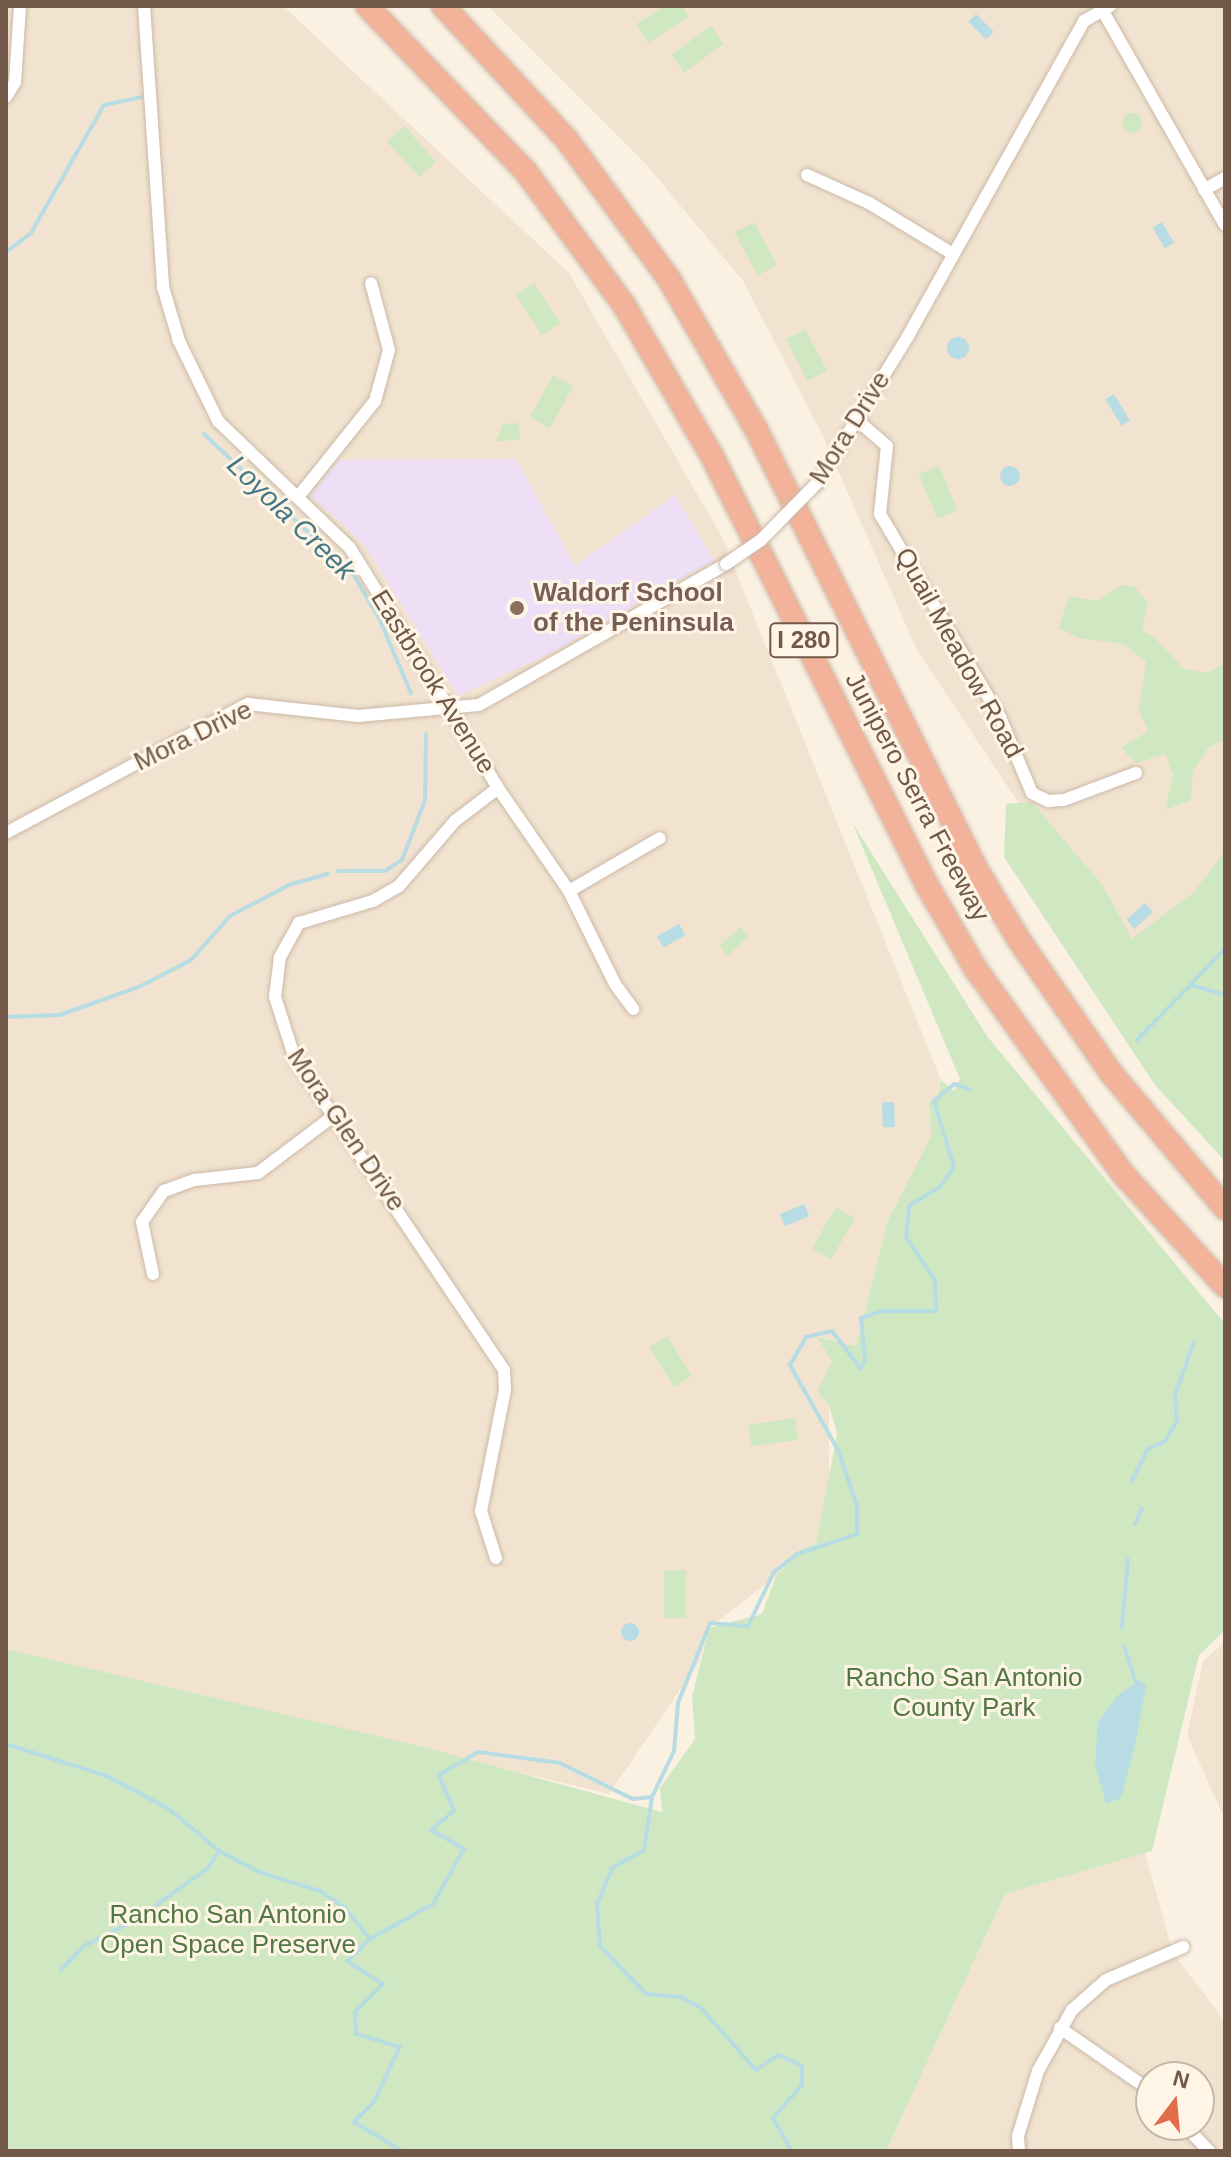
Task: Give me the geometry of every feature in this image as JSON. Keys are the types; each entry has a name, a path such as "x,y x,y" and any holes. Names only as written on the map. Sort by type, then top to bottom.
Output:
{"highway":[{"name":"Junipero Serra Freeway","path":"367,6 517,162 624,305 712,456 928,887 975,968 1124,1175 1225,1286"},
{"name":"Junipero Serra Freeway","path":"443,6 567,140 669,279 756,429 974,865 1019,940 1111,1073 1225,1208"}],"street":[{"path":"6,97 15,82 20,6"},
{"name":"Eastbrook Avenue","path":"144,6 163,287 179,341 218,421 350,548 498,788 569,891 615,984 633,1009"},
{"path":"1104,7 1225,225"},
{"name":"Mora Drive","path":"6,833 248,704 358,716 449,711 479,705 541,674 761,540 818,482 953,254 1084,21 1104,7"},
{"path":"807,175 869,203 953,254"},
{"path":"1204,190 1225,178"},
{"path":"298,497 375,401 389,350 371,283"},
{"name":"Quail Meadow Road","path":"856,419 887,446 880,514 1000,717 1032,793 1048,801 1064,800 1136,773"},
{"name":"Mora Glen Drive","path":"496,1558 481,1511 505,1390 504,1370 336,1114 295,1059 276,1011 277,966 288,936 316,914 373,901 399,886 455,821 498,788"},
{"path":"569,891 660,838"},
{"path":"153,1274 142,1222 164,1191 195,1180 258,1173 336,1114"},
{"path":"1019,2151 1018,2136 1038,2071 1060,2028 1096,1985 1183,1947"},
{"path":"1060,2028 1135,2080"}],"shaded area":[{"path":"6,6 283,6 569,273 722,537 941,1080 938,1098 929,1102 931,1135 943,1161 872,1350 819,1337 832,1361 817,1391 829,1405 829,1539 801,1549 776,1576 709,1628 699,1662 609,1794 6,1650"},
{"path":"488,6 1225,6 1225,1101 1184,1053 917,650 822,434 743,281 645,163"},
{"name":"Waldorf School of the Peninsula","path":"516,459 575,566 675,495 714,560 559,649 458,696 365,545 311,496 339,460"},
{"path":"1225,1642 1225,1820 1187,1735 1203,1661"},
{"path":"1145,1853 1173,1953 1225,2022 1225,2151 886,2151 1005,1894"}],"green space":[{"path":"665,6 682,6 689,17 648,43 636,24"},
{"path":"711,26 724,44 684,73 671,55"},
{"path":"1132,113 1139,116 1142,123 1139,130 1132,133 1125,130 1122,123 1125,116"},
{"path":"404,126 436,162 419,177 387,141"},
{"path":"754,222 777,265 758,276 735,232"},
{"path":"534,283 560,323 542,335 516,295"},
{"path":"805,329 827,370 808,381 786,339"},
{"path":"553,375 573,386 550,428 530,417"},
{"path":"519,423 520,440 496,441 503,424"},
{"path":"939,466 958,510 938,519 919,475"},
{"path":"1121,585 1134,586 1148,603 1142,631 1155,638 1184,669 1206,673 1225,663 1225,740 1209,747 1193,771 1191,800 1165,810 1173,775 1165,754 1136,763 1121,748 1148,731 1139,710 1146,662 1124,644 1079,638 1058,628 1070,596 1097,601"},
{"path":"1032,802 1103,886 1132,939 1193,893 1225,851 1225,1161 1155,1085 1004,857 1006,804"},
{"path":"852,822 987,1036 1225,1324 1225,1630 1199,1655 1152,1851 1005,1894 886,2151 6,2151 6,1649 428,1748 662,1812 660,1788 695,1739 692,1697 709,1628 762,1614 776,1576 801,1549 816,1544 837,1434 829,1405 817,1391 832,1361 817,1337 856,1346 888,1221 931,1136 929,1102 938,1098 941,1080 954,1091 960,1079"},
{"path":"740,927 749,937 728,955 719,946"},
{"path":"836,1207 855,1218 831,1260 812,1249"},
{"path":"667,1336 692,1376 674,1387 649,1347"},
{"path":"795,1418 798,1440 752,1446 748,1425"},
{"path":"664,1570 686,1570 686,1618 664,1618"}],"water":[{"path":"976,14 994,32 986,39 968,22"},
{"path":"1162,222 1174,243 1164,248 1152,228"},
{"path":"954,337 962,337 969,348 962,359 954,359 947,352 947,344"},
{"path":"1114,394 1130,421 1121,426 1105,399"},
{"path":"1010,466 1017,469 1020,476 1017,483 1010,486 1003,483 1000,476 1003,469"},
{"path":"1145,903 1153,912 1134,929 1126,920"},
{"path":"679,924 685,935 663,947 657,936"},
{"path":"882,1102 894,1102 895,1127 883,1127"},
{"path":"804,1204 809,1216 785,1226 780,1214"},
{"path":"630,1623 639,1632 630,1641 621,1632"},
{"path":"1140,1680 1146,1685 1135,1746 1121,1798 1106,1804 1095,1764 1098,1722 1118,1695"}],"waterway":[{"path":"6,252 31,233 104,105 141,97"},
{"name":"Loyola Creek","path":"204,434 355,577 379,618 411,693"},
{"name":"Loyola Creek","path":"425,801 426,734"},
{"name":"Loyola Creek","path":"338,871 385,871 402,860 424,803"},
{"name":"Loyola Creek","path":"6,1017 60,1015 141,986 191,960 230,916 289,885 327,874"},
{"path":"1137,1040 1225,949"},
{"path":"1191,985 1225,995"},
{"path":"792,2151 773,2118 802,2085 802,2066 778,2055 756,2070 701,2008 681,1997 646,1994 600,1946 597,1904 612,1868 644,1850 652,1797 674,1751 678,1703 710,1623 748,1626 774,1572 797,1554 857,1534 857,1506 838,1450 790,1365 806,1337 832,1331 861,1369 865,1360 861,1318 882,1311 936,1311 935,1280 906,1237 909,1206 940,1187 954,1167 934,1101 954,1084 971,1090"},
{"path":"1131,1482 1147,1450 1165,1441 1177,1421 1175,1395 1194,1342"},
{"path":"1135,1524 1142,1509"},
{"path":"1122,1627 1128,1559"},
{"path":"1124,1646 1136,1682"},
{"path":"6,1744 107,1776 169,1809 219,1851 259,1872 320,1891 344,1907 370,1939"},
{"path":"402,2151 354,2122 373,2103 400,2047 356,2034 355,2012 383,1984 347,1961 370,1939 433,1904 464,1849 431,1830 454,1811 439,1775 478,1752 560,1763 633,1799 652,1797"},
{"path":"61,1970 84,1946 132,1922 207,1869 219,1851"}],"place":[{"name":"Waldorf School of the Peninsula","path":"517,608"}],"park label":[{"name":"Rancho San Antonio County Park","path":"964,1693"},
{"name":"Rancho San Antonio Open Space Preserve","path":"228,1930"}]}
